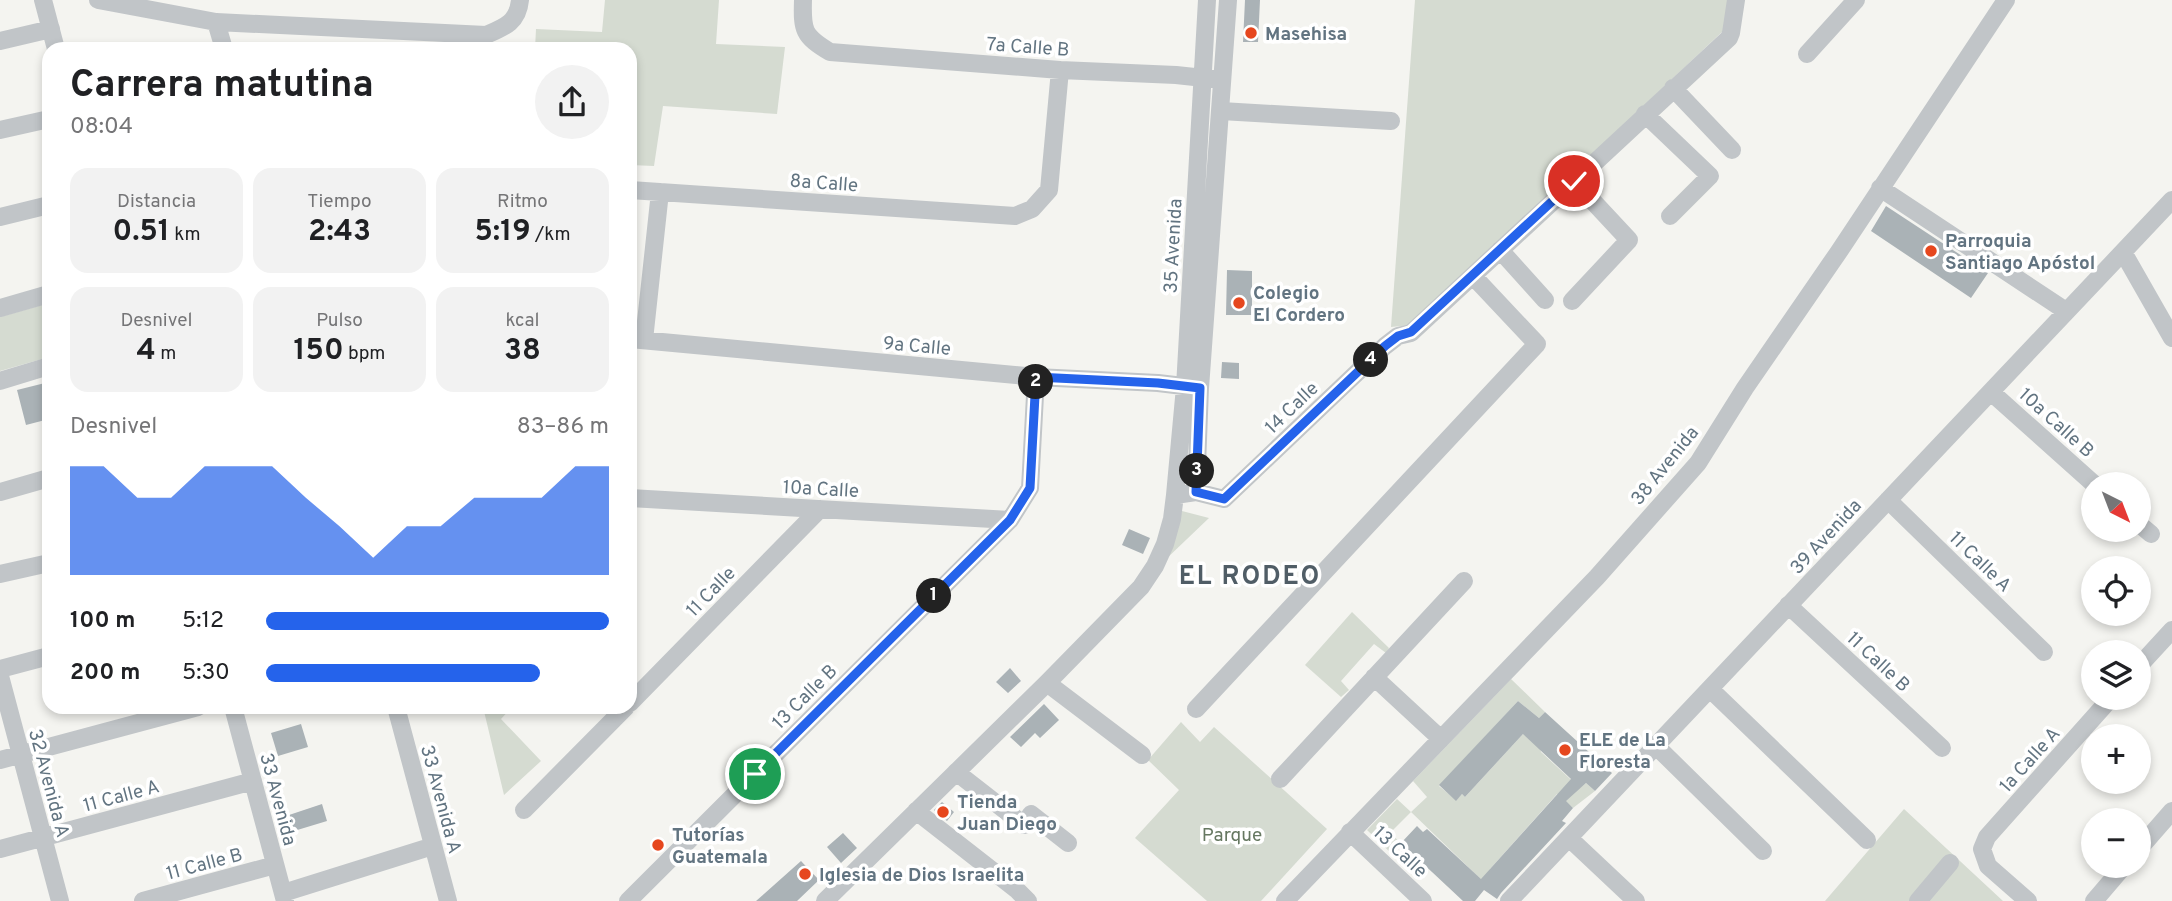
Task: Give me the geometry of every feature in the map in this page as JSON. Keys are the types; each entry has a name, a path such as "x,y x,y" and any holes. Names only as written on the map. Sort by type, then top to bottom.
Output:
{"street":[{"path":"43,0 54,42"},
{"path":"98,0 216,22 486,35 509,25 519,10 520,0"},
{"name":"7a Calle B","path":"803,0 802,26 815,43 830,51 1060,71 1176,75 1223,80"},
{"name":"35 Avenida","path":"1196,492 1193,387 1207,0"},
{"name":"35 Avenida","path":"1175,495 1193,387 1221,111 1228,0"},
{"name":"14 Calle","path":"1175,495 1196,492 1224,499 1385,346 1398,336 1411,332 1729,38 1736,0"},
{"path":"1807,54 1856,0"},
{"name":"38 Avenida","path":"1285,901 1597,577 1698,463 1745,388 2006,0"},
{"path":"216,22 222,42"},
{"path":"0,41 51,29"},
{"name":"8a Calle","path":"637,190 1014,216 1032,209 1049,190 1060,71"},
{"path":"1673,88 1732,150"},
{"path":"1221,111 1391,121"},
{"path":"1645,114 1710,176 1670,216"},
{"path":"0,130 42,121"},
{"path":"1572,301 1629,240 1574,181"},
{"path":"1880,188 2066,311"},
{"path":"637,340 660,192"},
{"name":"39 Avenida","path":"1509,901 2172,200"},
{"path":"0,217 42,207"},
{"path":"1500,250 1545,300"},
{"path":"2123,251 2172,338"},
{"path":"1196,709 1537,344 1473,276"},
{"path":"0,308 42,296"},
{"name":"9a Calle","path":"637,340 1036,377 1193,387"},
{"path":"0,381 42,368"},
{"name":"13 Calle B","path":"628,901 1010,520 1030,488 1036,377"},
{"name":"10a Calle B","path":"1990,391 2081,472"},
{"path":"0,492 42,480"},
{"path":"825,901 1141,587 1165,544 1175,495"},
{"name":"10a Calle","path":"637,498 1010,520"},
{"name":"11 Calle A","path":"1888,500 2044,652"},
{"name":"11 Calle","path":"637,696 820,509"},
{"path":"0,574 42,565"},
{"path":"1280,779 1464,581"},
{"name":"11 Calle B","path":"1788,606 1942,748"},
{"path":"2151,653 2172,630"},
{"path":"0,669 42,658"},
{"name":"32 Avenida A","path":"0,676 61,901"},
{"path":"1374,677 1441,738"},
{"path":"1047,683 1142,755"},
{"path":"1710,689 1867,840"},
{"name":"1a Calle A","path":"2028,901 1988,866 1982,849 1987,837 2100,710"},
{"path":"0,760 172,714"},
{"name":"33 Avenida","path":"235,714 284,897"},
{"name":"33 Avenida A","path":"398,714 448,901"},
{"path":"524,810 619,714"},
{"path":"1656,746 1763,851"},
{"path":"957,772 1024,825 1031,814 1068,843"},
{"name":"11 Calle A","path":"0,849 253,781"},
{"path":"916,811 1017,890 1027,901"},
{"path":"2151,835 2172,811"},
{"name":"13 Calle","path":"1350,832 1423,901"},
{"path":"1569,838 1636,901"},
{"path":"284,897 433,846"},
{"path":"1918,901 1951,863"},
{"name":"11 Calle B","path":"143,901 275,865"},
{"path":"2094,901 2114,878"}],"green space":[{"path":"605,0 719,0 716,44 785,47 777,114 663,106 654,166 637,165 637,42 535,42 536,29 602,32"},
{"path":"1415,0 1728,0 1723,31 1411,325 1391,327"},
{"path":"42,305 42,359 0,371 0,317"},
{"path":"1182,511 1209,518 1164,561"},
{"path":"1352,612 1389,648 1386,653 1374,644 1341,681 1349,690 1341,697 1305,665"},
{"name":"ELE de La Floresta","path":"1511,679 1545,712 1539,718 1518,701 1439,786 1456,800 1462,794 1465,797 1535,721 1541,752 1580,788 1586,783 1595,791 1573,808 1557,794 1490,869 1489,887 1411,812 1427,797 1413,781"},
{"path":"485,714 506,714 501,719 541,761 504,795"},
{"name":"Parque","path":"1181,722 1200,742 1214,727 1327,829 1261,901 1207,901 1135,838 1179,790 1148,760"},
{"path":"1397,799 1411,812 1390,833 1401,843 1392,854 1367,830"},
{"path":"1904,809 2003,901 1825,901"}],"building":[{"path":"1245,0 1260,0 1258,42 1243,42"},
{"name":"Parroquia Santiago Apóstol","path":"1886,206 1988,273 1971,298 1871,231"},
{"path":"1227,270 1252,271 1252,315 1226,315"},
{"path":"1222,362 1239,363 1239,379 1221,378"},
{"path":"42,384 42,421 26,425 17,390"},
{"path":"1129,529 1150,538 1143,554 1122,545"},
{"path":"1010,668 1021,681 1008,693 996,682"},
{"path":"1518,701 1539,718 1545,712 1612,773 1595,791 1586,783 1566,801 1573,808 1562,821 1566,823 1497,899 1484,890 1475,901 1463,901 1401,843 1417,826 1423,832 1427,829 1481,879 1571,779 1523,734 1465,797 1462,794 1456,801 1439,785"},
{"path":"1044,704 1059,720 1040,738 1035,733 1021,747 1010,737"},
{"path":"301,724 308,747 278,756 271,733"},
{"name":"Tienda Juan Diego","path":"942,802 954,812 947,821 934,810"},
{"path":"322,804 327,821 294,831 289,815"},
{"path":"843,833 857,848 841,863 827,847"},
{"path":"801,861 819,880 797,901 756,901"}],"place":[{"name":"Masehisa","path":"1251,33"},
{"name":"Parroquia Santiago Apóstol","path":"1931,251"},
{"name":"Colegio El Cordero","path":"1239,303"},
{"name":"ELE de La Floresta","path":"1565,750"},
{"name":"Tienda Juan Diego","path":"943,812"},
{"name":"Tutorías Guatemala","path":"658,845"},
{"name":"Iglesia de Dios Israelita","path":"805,874"}],"district":[{"name":"EL RODEO","path":"1250,575"}],"route":[{"path":"755,774 1010,520 1030,488 1036,377 1158,383 1200,388 1196,492 1224,499 1385,346 1398,336 1411,332 1574,181"}]}
